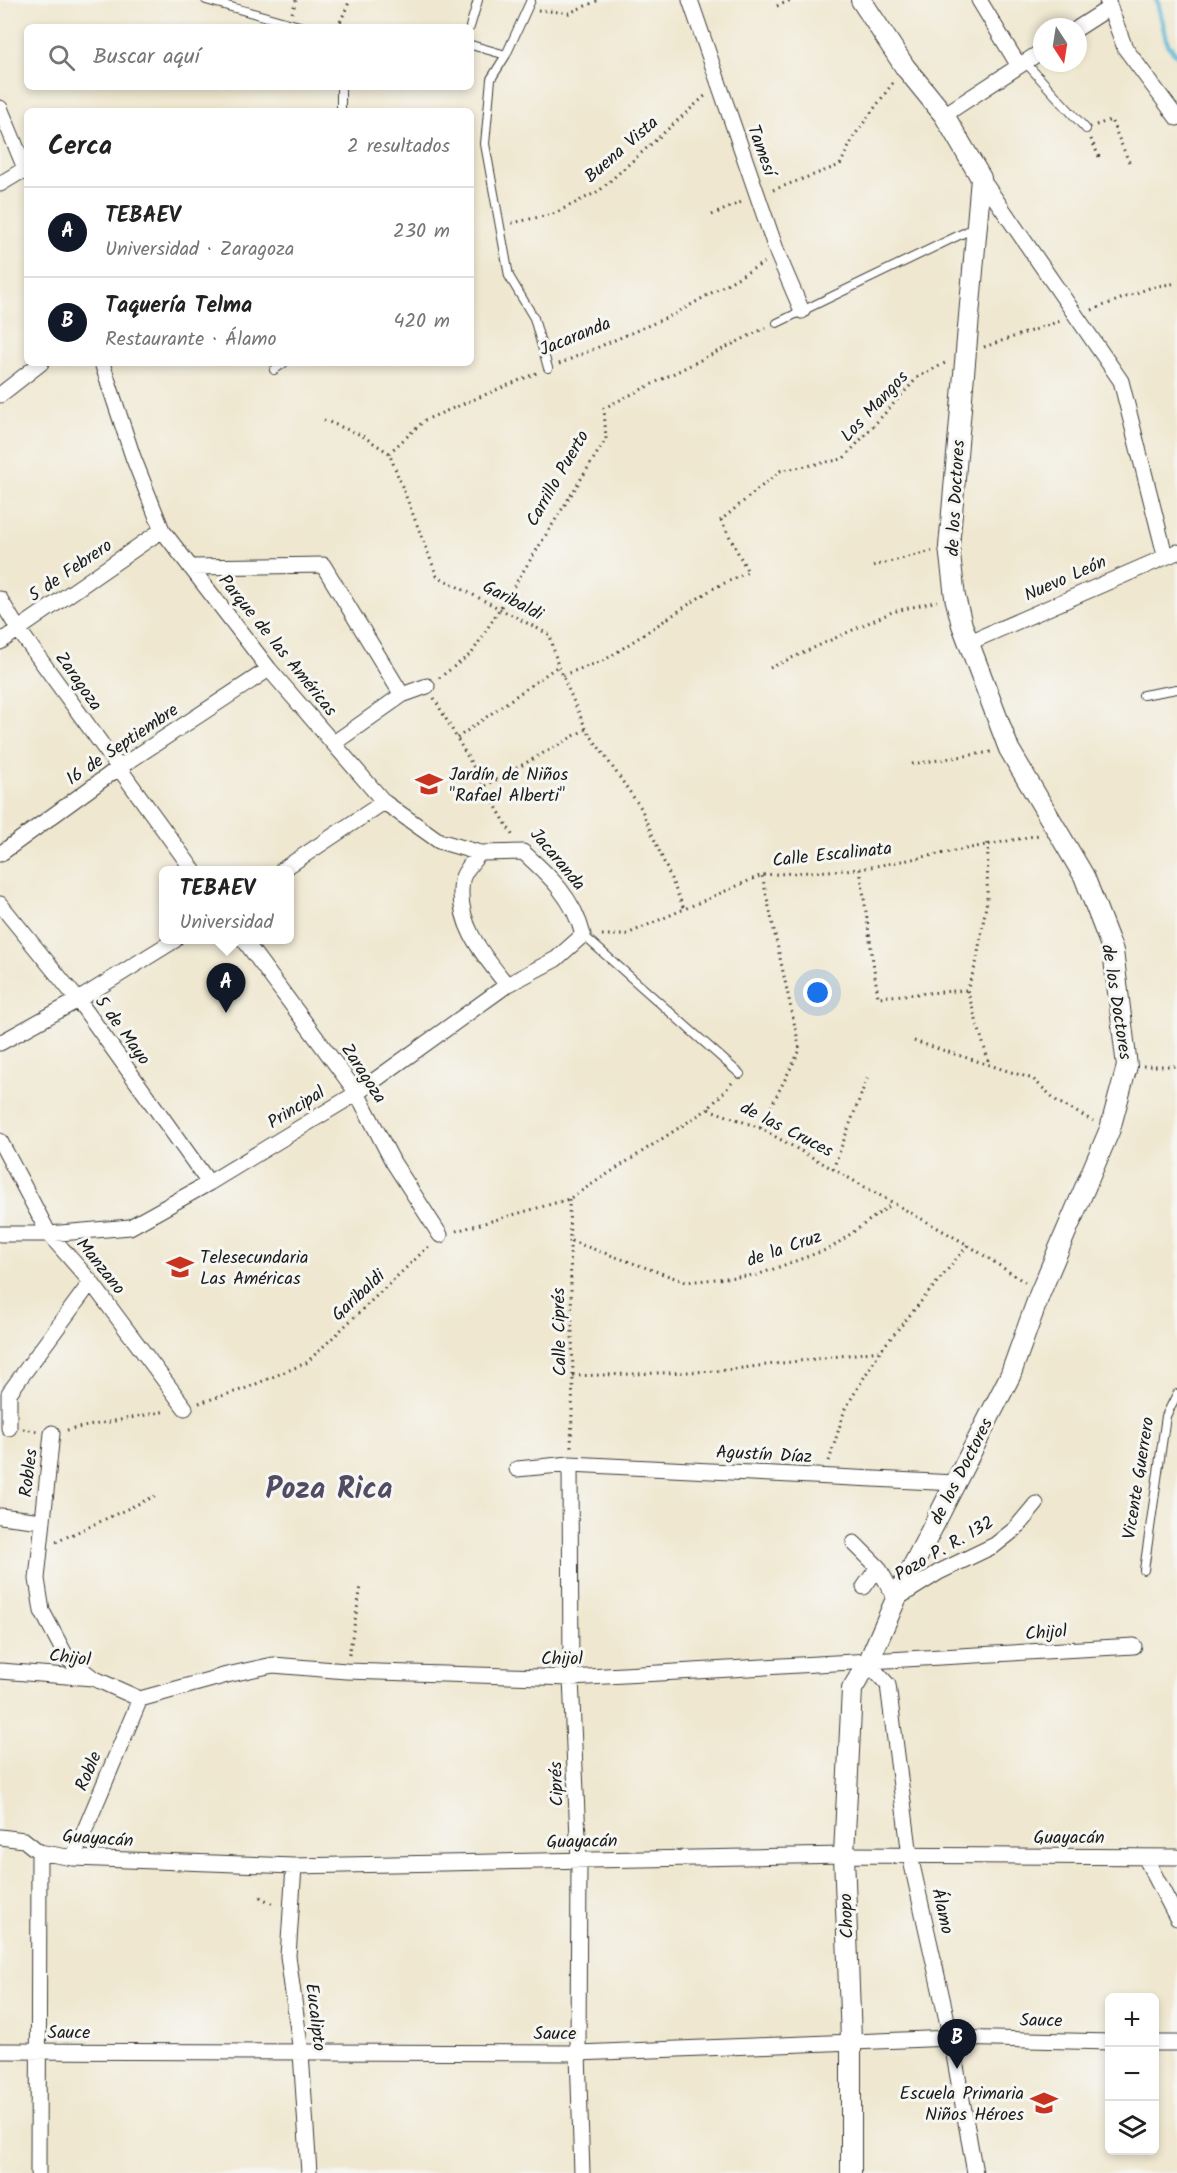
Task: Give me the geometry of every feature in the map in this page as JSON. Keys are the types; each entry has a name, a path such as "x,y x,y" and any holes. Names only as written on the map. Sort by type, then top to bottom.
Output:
{"street":[{"name":"Tamesí","path":"690,0 778,255 802,311"},
{"path":"861,0 905,67 944,115 981,178 1121,381 1171,554"},
{"path":"979,0 1022,64"},
{"path":"1087,21 1108,4 1125,48 1177,118"},
{"path":"944,115 1033,57"},
{"path":"0,108 24,166"},
{"path":"0,184 24,172"},
{"name":"de los Doctores","path":"868,1663 896,1599 1010,1376 1040,1293 1110,1129 1127,1066 1113,951 1084,876 1008,749 962,625 955,597 949,547 981,178"},
{"path":"0,395 37,366"},
{"name":"Parque de las Américas","path":"103,366 133,457 162,530 269,669 384,802 439,841 480,853 523,852"},
{"name":"5 de Febrero","path":"0,642 162,530"},
{"name":"Nuevo León","path":"969,642 1171,554"},
{"path":"190,567 323,565 402,695"},
{"name":"Zaragoza","path":"0,599 18,629 117,769 190,866"},
{"name":"16 de Septiembre","path":"0,854 117,769 269,669"},
{"path":"334,743 402,695 427,686"},
{"path":"288,866 384,802"},
{"name":"Jacaranda","path":"523,852 548,874 569,900 579,918 583,935"},
{"path":"480,853 462,878 462,909 475,945 507,985"},
{"name":"5 de Mayo","path":"0,904 78,1000 209,1183"},
{"name":"Principal","path":"0,1234 49,1234 130,1227 209,1183 357,1093 507,985 556,959 583,935"},
{"path":"0,1043 78,1000 167,944"},
{"name":"Zaragoza","path":"248,944 357,1093 393,1162 440,1236"},
{"name":"Manzano","path":"0,1141 49,1234 91,1282 185,1408"},
{"path":"9,1428 9,1393 91,1282"},
{"name":"Robles","path":"52,1433 38,1579 42,1611 67,1658 93,1678"},
{"name":"Agustín Díaz","path":"517,1469 570,1464 955,1483"},
{"name":"Ciprés","path":"570,1464 571,1678 579,1860 578,2053 582,2173"},
{"name":"Pozo P. R. 132","path":"896,1599 939,1572 995,1545 1015,1529 1036,1504"},
{"path":"0,1516 42,1521"},
{"path":"854,1543 878,1566 896,1599"},
{"path":"864,1587 878,1566"},
{"name":"Chijol","path":"0,1671 93,1678 140,1699 226,1674 273,1665 346,1671 571,1678 868,1663 1134,1646"},
{"name":"Chopo","path":"851,2173 851,2040 844,1856 852,1689 868,1663"},
{"name":"Álamo","path":"868,1663 888,1685 910,1856 951,2038 975,2173"},
{"name":"Roble","path":"73,1858 140,1699"},
{"name":"Guayacán","path":"0,1837 24,1840 39,1852 73,1858 294,1866 844,1856 1174,1857"},
{"path":"38,2173 39,1852"},
{"path":"1145,1857 1177,1918"},
{"name":"Eucalipto","path":"294,1866 288,1956 301,2053 309,2173"},
{"name":"Sauce","path":"0,2051 578,2053 851,2040 951,2038 1105,2042"},
{"path":"1159,2043 1177,2043"}],"lane":[{"path":"206,0 292,24"},
{"path":"471,24 478,0"},
{"path":"531,0 506,55 491,79 485,144 498,226 509,276 534,318 548,368"},
{"path":"474,46 506,55"},
{"path":"1022,64 1086,129"},
{"path":"341,90 341,108"},
{"path":"777,323 978,226"},
{"path":"274,370 280,366"},
{"path":"1143,695 1177,688"},
{"name":"de las Cruces","path":"583,935 740,1074"},
{"name":"Vicente Guerrero","path":"1144,1570 1166,1416 1177,1394"}],"path":[{"path":"339,24 350,0"},
{"path":"527,9 569,13 599,0"},
{"path":"777,6 791,0"},
{"path":"712,215 757,195 840,165 854,136 905,67"},
{"name":"Buena Vista","path":"498,226 553,214 599,191 718,84"},
{"path":"1100,159 1086,129 1111,120 1129,162"},
{"name":"Jacaranda","path":"389,453 425,420 675,314 778,255"},
{"name":"Los Mangos","path":"563,675 605,660 712,589 748,572 721,520 780,471 843,459 918,377 965,353 1076,316 1152,287 1177,283"},
{"name":"Carrillo Puerto","path":"427,686 472,653 502,609 606,439 604,408 738,340 777,323"},
{"path":"324,420 361,435 389,453"},
{"name":"Garibaldi","path":"389,453 437,576 550,635 558,666 586,729 641,808 684,909"},
{"path":"873,566 949,547"},
{"path":"770,668 892,612 955,597"},
{"path":"457,738 558,666"},
{"name":"Jacaranda","path":"427,686 523,852"},
{"path":"485,786 586,729"},
{"path":"912,764 1008,749"},
{"name":"Calle Escalinata","path":"583,935 626,935 762,876 860,869 1058,831"},
{"path":"988,843 987,900 976,964 967,990 989,1064"},
{"path":"860,869 879,997 967,990"},
{"path":"760,1128 800,1050 762,876"},
{"path":"914,1041 1033,1079 1058,1102 1110,1129"},
{"path":"1127,1066 1177,1066"},
{"name":"de las Cruces","path":"740,1074 708,1109 760,1128 968,1245 1040,1293"},
{"path":"833,1169 868,1076"},
{"name":"Garibaldi","path":"9,1428 52,1433 185,1408 244,1389 306,1363 440,1236 569,1199 708,1109"},
{"name":"Calle Ciprés","path":"569,1199 573,1376 570,1464"},
{"name":"de la Cruz","path":"571,1241 686,1282 757,1275 831,1248 892,1204"},
{"path":"825,1477 845,1409 879,1351 968,1245"},
{"path":"573,1376 718,1371 879,1351"},
{"path":"40,1549 156,1496"},
{"path":"346,1671 361,1586"}],"waterway":[{"path":"1157,0 1168,45 1177,55"}],"place":[{"name":"Jardín de Niños \"Rafael Alberti\"","path":"429,784"},
{"name":"TEBAEV","path":"226,1013"},
{"name":"Telesecundaria Las Américas","path":"180,1267"},
{"name":"Taquería Telma","path":"957,2069"},
{"name":"Escuela Primaria Niños Héroes","path":"1044,2103"}],"district":[{"name":"Poza Rica","path":"329,1488"}]}
